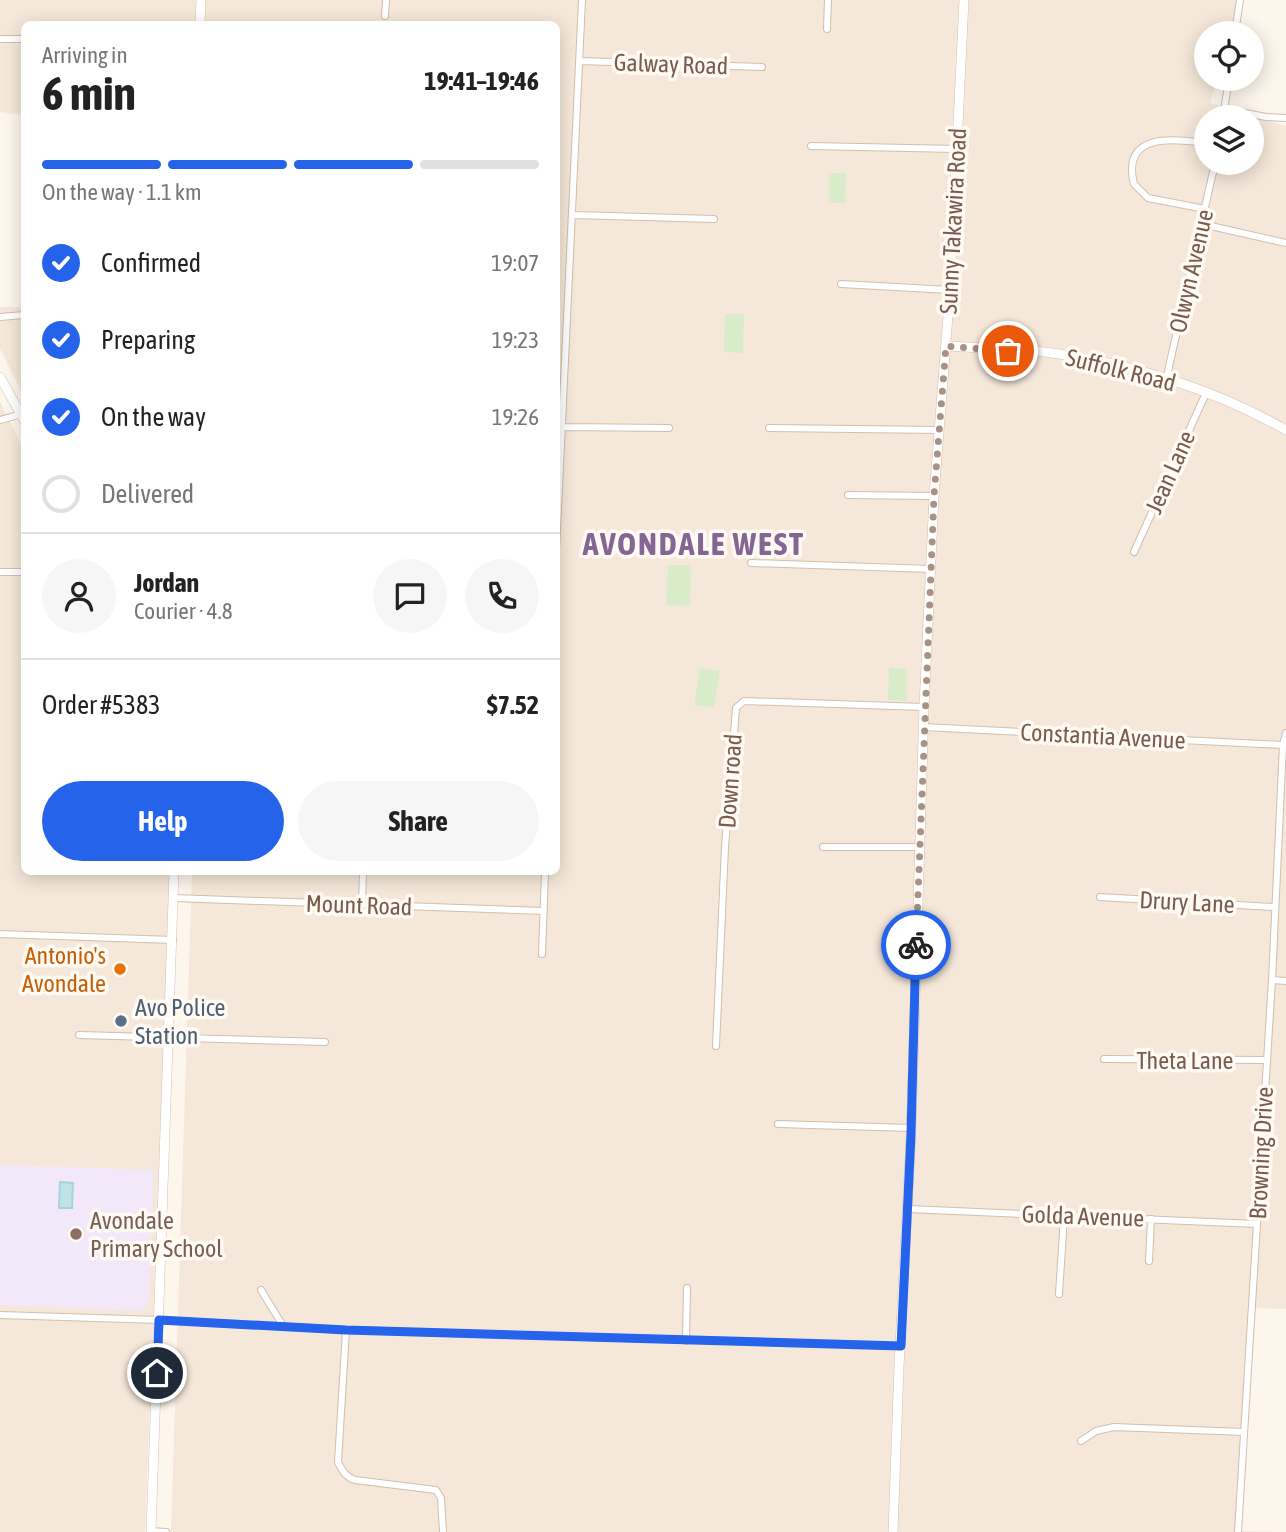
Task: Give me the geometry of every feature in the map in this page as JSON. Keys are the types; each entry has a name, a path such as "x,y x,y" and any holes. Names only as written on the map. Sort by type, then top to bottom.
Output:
{"main road":[{"path":"200,21 201,0"},
{"name":"Sunny Takawira Road","path":"894,1532 911,1129 923,727 934,496 950,290 964,0"},
{"name":"Suffolk Road","path":"946,346 1050,353 1115,365 1206,393 1253,411 1286,430"},
{"path":"0,377 21,414"},
{"path":"151,1532 174,875"}],"street":[{"path":"385,16 386,0"},
{"path":"560,480 582,0"},
{"path":"827,29 828,0"},
{"path":"1237,21 1240,0"},
{"path":"0,39 21,39"},
{"name":"Galway Road","path":"580,61 762,67"},
{"path":"1264,117 1286,118"},
{"path":"1194,142 1168,139 1153,141 1143,146 1132,168 1134,184 1148,198 1205,209"},
{"path":"811,146 957,149"},
{"name":"Olwyn Avenue","path":"1166,380 1212,175"},
{"path":"574,215 714,219"},
{"path":"1202,224 1286,243"},
{"path":"841,284 950,290"},
{"path":"0,317 21,316"},
{"path":"560,339 567,339"},
{"name":"Jean Lane","path":"1134,552 1206,393"},
{"path":"0,420 21,417"},
{"path":"563,427 669,428"},
{"path":"769,428 939,430"},
{"path":"848,495 934,496"},
{"path":"751,563 931,569"},
{"path":"0,572 21,572"},
{"name":"Down road","path":"716,1046 725,847 736,708 744,701 924,707"},
{"name":"Constantia Avenue","path":"923,727 1283,745"},
{"name":"Browning Drive","path":"1238,1532 1272,980 1283,745 1286,733"},
{"path":"822,847 920,846"},
{"path":"362,905 363,875"},
{"path":"542,954 545,875"},
{"name":"Drury Lane","path":"1100,897 1274,907"},
{"name":"Mount Road","path":"174,898 544,911"},
{"path":"0,934 173,940"},
{"path":"1272,980 1286,981"},
{"path":"79,1035 325,1042"},
{"name":"Theta Lane","path":"1104,1059 1267,1060"},
{"path":"778,1124 911,1129"},
{"name":"Golda Avenue","path":"908,1209 1257,1224"},
{"path":"1059,1294 1064,1216"},
{"path":"1149,1261 1151,1219"},
{"path":"686,1341 687,1288"},
{"path":"261,1290 283,1326"},
{"path":"0,1315 346,1330 901,1346"},
{"path":"346,1330 338,1462 341,1469 355,1480 436,1490 441,1499 443,1532"},
{"path":"1081,1441 1096,1432 1114,1427 1244,1432"},
{"path":"151,1532 166,1532"}],"shaded area":[{"path":"0,0 1239,0 1233,21 1194,21 1194,91 1214,91 1210,103 1217,105 1194,105 1194,175 1264,175 1264,119 1286,126 1286,1309 1252,1308 1238,1531 1280,1532 171,1532 192,875 560,875 560,21 21,21 21,115 0,112"},
{"path":"0,307 21,307 21,391 0,349"},
{"path":"0,402 21,444 21,875 170,875 145,1532 0,1532"},
{"name":"Avondale Primary School","path":"0,1165 153,1170 149,1299 143,1311 0,1305"}],"green space":[{"path":"829,173 846,173 845,203 829,203"},
{"path":"725,314 744,314 743,353 724,352"},
{"path":"668,565 691,565 690,606 666,605"},
{"path":"700,668 720,671 714,708 694,705"},
{"path":"889,668 907,669 907,701 888,700"}],"water":[{"path":"60,1182 73,1183 72,1208 59,1208"}],"way so far":[{"path":"916,945 934,496 946,346 1008,351"}],"place":[{"name":"Antonio's Avondale","path":"120,969"},
{"name":"Avo Police Station","path":"121,1021"},
{"name":"Avondale Primary School","path":"76,1234"}],"district":[{"name":"AVONDALE WEST","path":"694,543"}],"route":[{"path":"157,1373 159,1320 346,1330 901,1346 916,945"}]}
